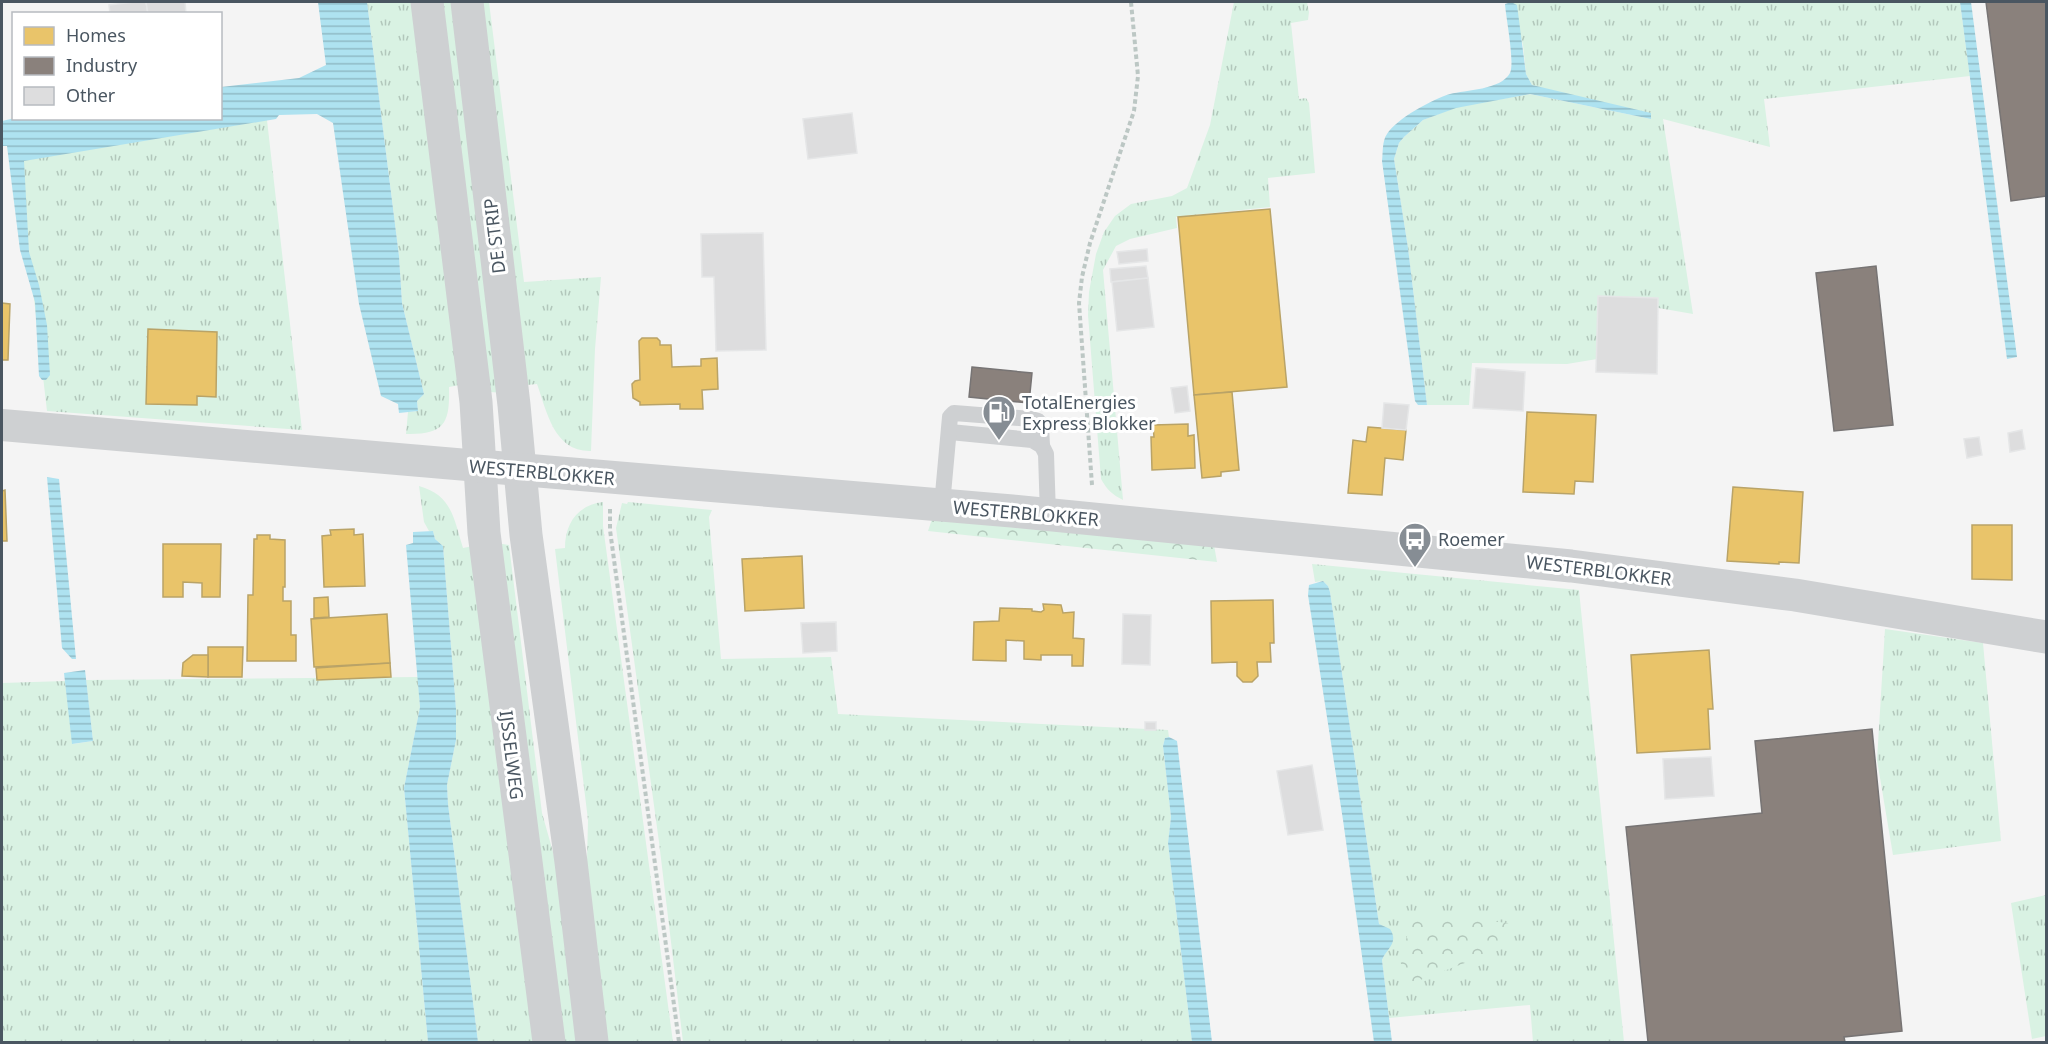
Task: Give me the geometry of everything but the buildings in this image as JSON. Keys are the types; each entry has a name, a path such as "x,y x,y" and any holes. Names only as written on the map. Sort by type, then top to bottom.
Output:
{"street":[{"path":"426,2 476,402 479,466"},
{"name":"DE STRIP","path":"467,2 521,470"},
{"name":"WESTERBLOKKER","path":"2,425 942,505 1571,566 1795,595 2046,637"},
{"name":"IJSSELWEG","path":"479,466 484,533 549,1042"},
{"path":"521,470 526,536 572,862 592,1042"}],"lane":[{"path":"942,505 950,417 959,412 1031,419 1041,425 1042,446 1046,454 1047,515"}],"path":[{"path":"1093,519 1091,450 1079,303 1090,243 1134,111 1138,76 1131,2"},
{"path":"610,478 610,530 679,1042"}],"green space":[{"path":"367,2 412,2 460,385 449,387 448,410 442,424 437,429 419,434 406,434 408,412 418,411 417,401 424,394 402,303 399,256"},
{"path":"441,2 458,2 505,393 490,392"},
{"path":"475,2 489,2 524,282 601,277 595,349 591,451 578,450 560,438 549,418 537,384 527,385"},
{"path":"1234,2 1307,2 1308,20 1291,23 1299,99 1306,98 1309,103 1315,173 1268,178 1270,207 1176,217 1177,228 1130,239 1116,246 1103,270 1123,500 1110,492 1101,479 1088,315 1089,292 1096,254 1104,232 1115,216 1131,204 1172,196 1187,188 1210,125"},
{"path":"1511,2 1960,2 1970,76 1764,99 1770,147 1663,119 1693,314 1607,299 1597,359 1567,364 1472,363 1469,405 1427,405 1408,248 1394,159 1399,143 1423,120 1456,107 1530,94 1651,119 1532,85 1526,74 1523,45"},
{"path":"267,120 302,430 47,411 18,161"},
{"path":"419,486 439,495 454,518 463,548 473,546 540,1042 478,1042 448,804 447,785 456,740 456,709 443,546 435,539 433,531 429,531 424,522"},
{"path":"603,502 603,526 673,1042 603,1042 586,903 588,820 555,549 565,548 570,523 580,511"},
{"path":"628,502 712,510 709,517 721,659 831,657 838,714 1168,730 1169,737 1165,738 1163,746 1171,817 1168,843 1192,1042 683,1042 659,842 616,528 622,503 627,504"},
{"path":"932,519 1214,545 1217,562 928,531"},
{"path":"496,543 509,545 542,813 569,909 585,1042 558,1042"},
{"path":"1312,564 1579,590 1624,1042 1533,1042 1530,1005 1389,1018 1382,960 1385,954 1330,592 1323,581 1315,582"},
{"path":"1885,629 1983,643 2001,841 1893,855 1877,760"},
{"path":"418,677 420,707 404,788 428,1042 2,1042 2,683 65,681 73,744 93,741 86,680"},
{"path":"2046,895 2046,1036 2032,1039 2011,903"},
{"path":"1414,913 1508,923 1512,945 1407,985 1400,960"}],"water":[{"path":"318,2 367,2 399,256 402,303 424,394 417,401 418,411 399,413 398,404 381,396 359,304 333,123 317,114 279,115 276,119 24,161 29,252 39,285 47,325 50,375 46,380 42,380 39,376 35,302 20,250 7,146 2,146 2,121 12,119 222,120 222,87 299,78 326,65"},
{"path":"1511,2 1517,5 1526,74 1532,85 1651,113 1651,119 1530,94 1456,108 1423,120 1399,143 1394,159 1408,248 1427,405 1418,405 1415,401 1382,161 1384,140 1398,122 1434,100 1450,94 1491,86 1505,79 1510,73 1511,60 1505,4"},
{"path":"1960,2 1971,2 2017,357 2007,359"},
{"path":"47,477 59,479 76,659 72,659 62,648"},
{"path":"433,531 435,539 443,546 456,709 456,740 447,785 448,804 478,1042 428,1042 404,788 420,707 406,545 413,543 413,532"},
{"path":"1323,581 1330,592 1379,924 1390,929 1393,938 1382,960 1392,1042 1374,1042 1308,595 1309,585"},
{"path":"85,670 93,741 72,744 64,673"},
{"path":"1169,737 1177,741 1212,1042 1192,1042 1168,843 1171,817 1163,746 1165,738"}],"place":[{"name":"TotalEnergies Express Blokker","path":"999,441"},
{"name":"Roemer","path":"1415,568"}]}
